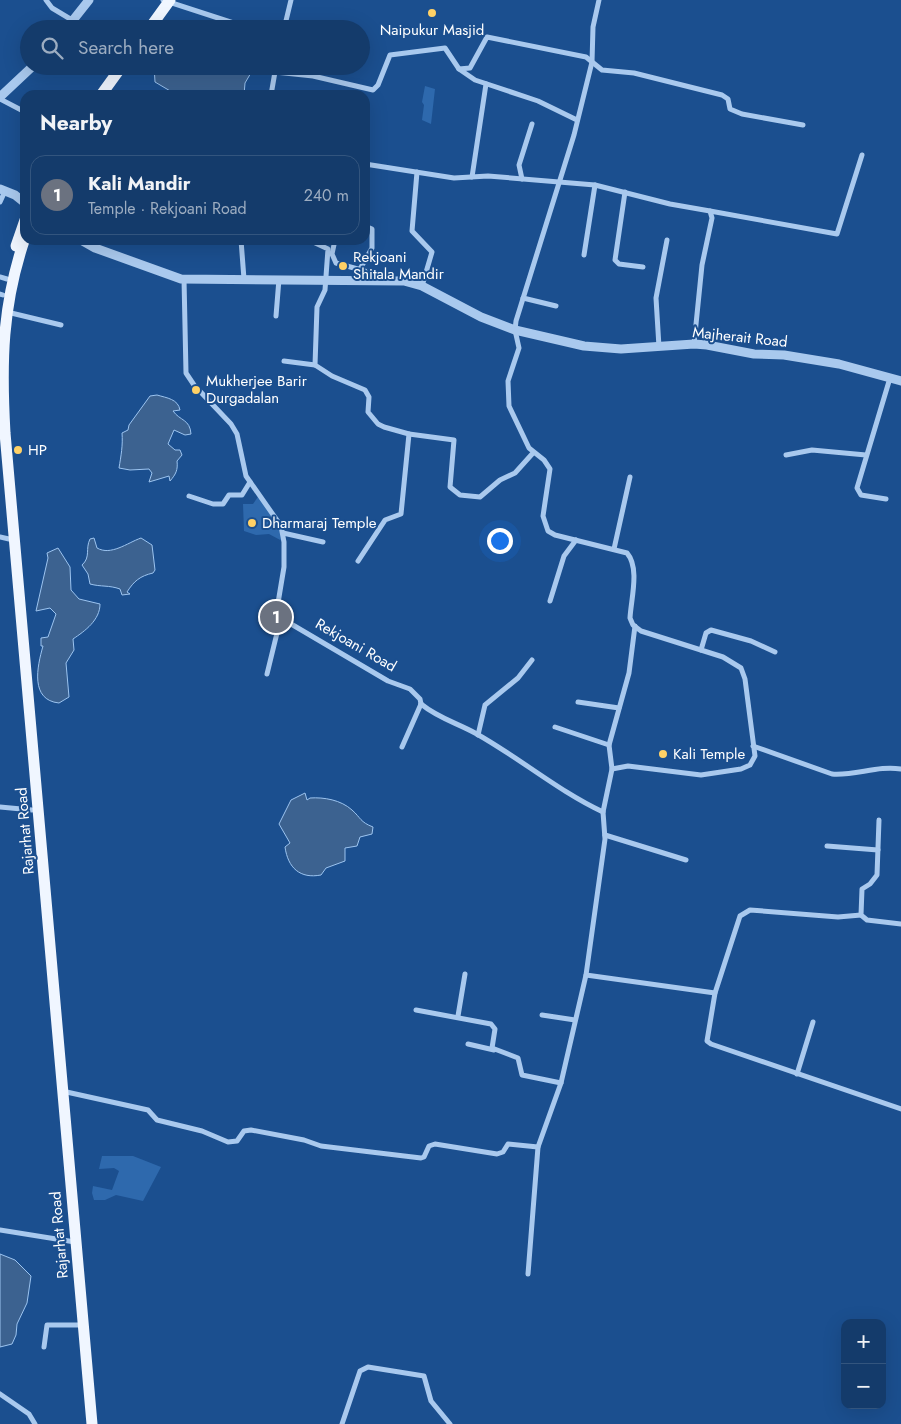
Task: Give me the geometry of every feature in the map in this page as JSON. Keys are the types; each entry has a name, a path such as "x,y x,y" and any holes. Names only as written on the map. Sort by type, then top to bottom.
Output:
{"main road":[{"path":"149,20 166,0"},
{"path":"154,20 166,0"},
{"path":"97,90 104,75"},
{"path":"105,90 115,75"},
{"name":"Rajarhat Road","path":"20,233 3,278 1,294 3,312 2,381 9,499 42,846 72,1242"},
{"name":"Rajarhat Road","path":"3,312 23,245"},
{"name":"Rajarhat Road","path":"0,431 4,538 32,810 80,1324 92,1424"},
{"name":"Rajarhat Road","path":"80,1324 85,1424"}],"street":[{"path":"46,0 52,8 72,20 89,0"},
{"path":"166,0 225,20"},
{"path":"286,20 291,0"},
{"path":"599,0 593,27 592,62 560,181 523,298 515,330 519,348 508,381 509,406 533,453 544,460 550,468 543,508 545,525 548,531 555,535 627,553 632,559 630,618 635,626 641,631 723,657 743,672 753,746 753,762 741,770 731,772 701,776 628,766 612,769"},
{"path":"459,69 470,68 487,37 586,57 602,70 634,73 722,95 728,99 730,110 742,114 804,125"},
{"path":"308,75 373,90 378,86 390,55 446,48 459,69 470,77 538,101 577,120"},
{"path":"20,108 1,95 23,75"},
{"path":"272,90 275,75"},
{"path":"472,176 486,84"},
{"path":"522,178 519,165 532,124"},
{"path":"370,165 454,178 472,176 522,178 595,185 670,204 837,234 862,155"},
{"path":"417,172 412,231 432,252 422,286"},
{"path":"584,255 595,185"},
{"path":"0,202 2,190 20,200"},
{"path":"625,192 615,260 619,264 643,267"},
{"path":"694,344 702,265 712,218 710,211"},
{"path":"360,269 372,248 372,229 370,228"},
{"path":"659,347 656,298 666,240"},
{"path":"90,245 172,277 184,279 404,281 422,286 481,317 515,330"},
{"path":"242,245 244,279"},
{"path":"315,365 318,307 325,290 328,249 320,245"},
{"path":"334,245 332,254 336,263 365,271 368,277 366,282"},
{"path":"184,279 186,373 189,379 231,424 237,434 244,469 250,482 281,526 283,533 284,566 278,603 280,614 286,621 278,630 267,674"},
{"path":"276,316 279,279"},
{"path":"523,298 556,306"},
{"path":"3,312 61,325"},
{"name":"Majherait Road","path":"515,330 584,346 621,349 694,344 754,354 784,355 839,364 901,381"},
{"path":"284,361 315,365 332,376 365,390 369,397 368,412 378,424 409,434 454,440 450,487 460,495 474,498 486,494 500,480 515,473 533,453"},
{"path":"886,499 861,496 857,488 890,378"},
{"path":"358,561 385,520 401,514 409,434"},
{"path":"786,455 812,450 866,455"},
{"path":"614,549 630,477"},
{"path":"189,496 213,504 223,504 229,495 242,494 250,482"},
{"path":"283,533 323,542"},
{"path":"550,601 564,556 576,540"},
{"name":"Rekjoani Road","path":"286,621 388,680 410,689 420,698 421,704 432,713 478,735 577,800 603,812"},
{"path":"528,1274 538,1147 561,1083 586,975 605,835 603,812 612,769 609,745 629,673 635,626"},
{"path":"701,650 706,633 711,630 751,641 775,652"},
{"path":"478,735 485,704 518,678 532,660"},
{"path":"578,702 619,708"},
{"path":"402,748 421,704"},
{"path":"555,727 609,745"},
{"path":"753,746 832,774 842,775 892,768 901,769"},
{"path":"0,807 32,810"},
{"path":"861,915 860,892 877,875 879,820"},
{"path":"605,835 686,860"},
{"path":"828,846 878,850"},
{"path":"901,924 867,920 861,915 838,917 750,910 745,912 740,916 715,993 707,1041 711,1044 901,1109"},
{"path":"458,1016 466,974"},
{"path":"586,975 715,993"},
{"path":"416,1010 458,1016 494,1025 495,1034 492,1045 494,1050"},
{"path":"542,1015 575,1020"},
{"path":"797,1074 814,1022"},
{"path":"468,1044 518,1058 522,1075 561,1083"},
{"path":"61,1091 148,1110 157,1120 202,1131 232,1142 237,1141 244,1131 251,1130 304,1140 320,1146 421,1158 424,1157 429,1146 435,1144 497,1154 503,1152 506,1145 510,1144 538,1147"},
{"path":"0,1230 72,1242"},
{"path":"44,1347 47,1325 80,1324"},
{"path":"342,1424 360,1371 368,1367 424,1376 430,1401 450,1424"},
{"path":"0,1394 29,1414 35,1424"}],"shaded area":[{"path":"155,75 250,75 245,83 244,90 169,90 155,82"},
{"path":"425,86 435,89 431,124 422,120 424,105 422,102"},
{"path":"157,395 172,399 177,403 180,410 173,411 189,425 191,434 185,435 174,430 168,444 175,450 180,450 182,455 177,461 175,474 170,481 169,476 149,482 152,473 149,469 130,470 119,468 122,433 128,430 129,425 150,396"},
{"path":"260,494 281,526 284,542 269,534 256,535 244,531 243,504 253,504"},
{"path":"94,538 97,548 108,551 141,538 152,545 155,570 153,573 141,577 135,582 127,592 130,594 122,595 120,589 90,584 88,574 82,565 87,556 90,539"},
{"path":"58,548 70,567 71,590 79,599 100,604 95,620 87,629 73,639 74,650 66,663 69,697 59,703 50,701 43,696 38,681 39,663 43,646 41,646 41,638 48,637 56,614 50,608 36,611 48,558 47,553"},
{"path":"305,793 307,800 310,798 321,798 343,804 352,810 363,822 373,827 372,834 360,837 357,846 345,848 345,861 326,868 321,875 307,875 292,866 285,847 290,843 279,824 291,800"},
{"path":"102,1156 133,1156 161,1167 143,1201 116,1195 105,1200 94,1200 93,1186 112,1190 119,1171 114,1168 99,1169"},
{"path":"0,1254 15,1260 31,1276 27,1303 17,1324 16,1335 12,1344 0,1347"}],"place":[{"name":"Naipukur Masjid","path":"432,13"},
{"name":"Rekjoani Shitala Mandir","path":"343,266"},
{"name":"Mukherjee Barir Durgadalan","path":"196,390"},
{"name":"HP","path":"18,450"},
{"name":"Dharmaraj Temple","path":"252,523"},
{"name":"Kali Mandir","path":"276,617"},
{"name":"Kali Temple","path":"663,754"}]}
